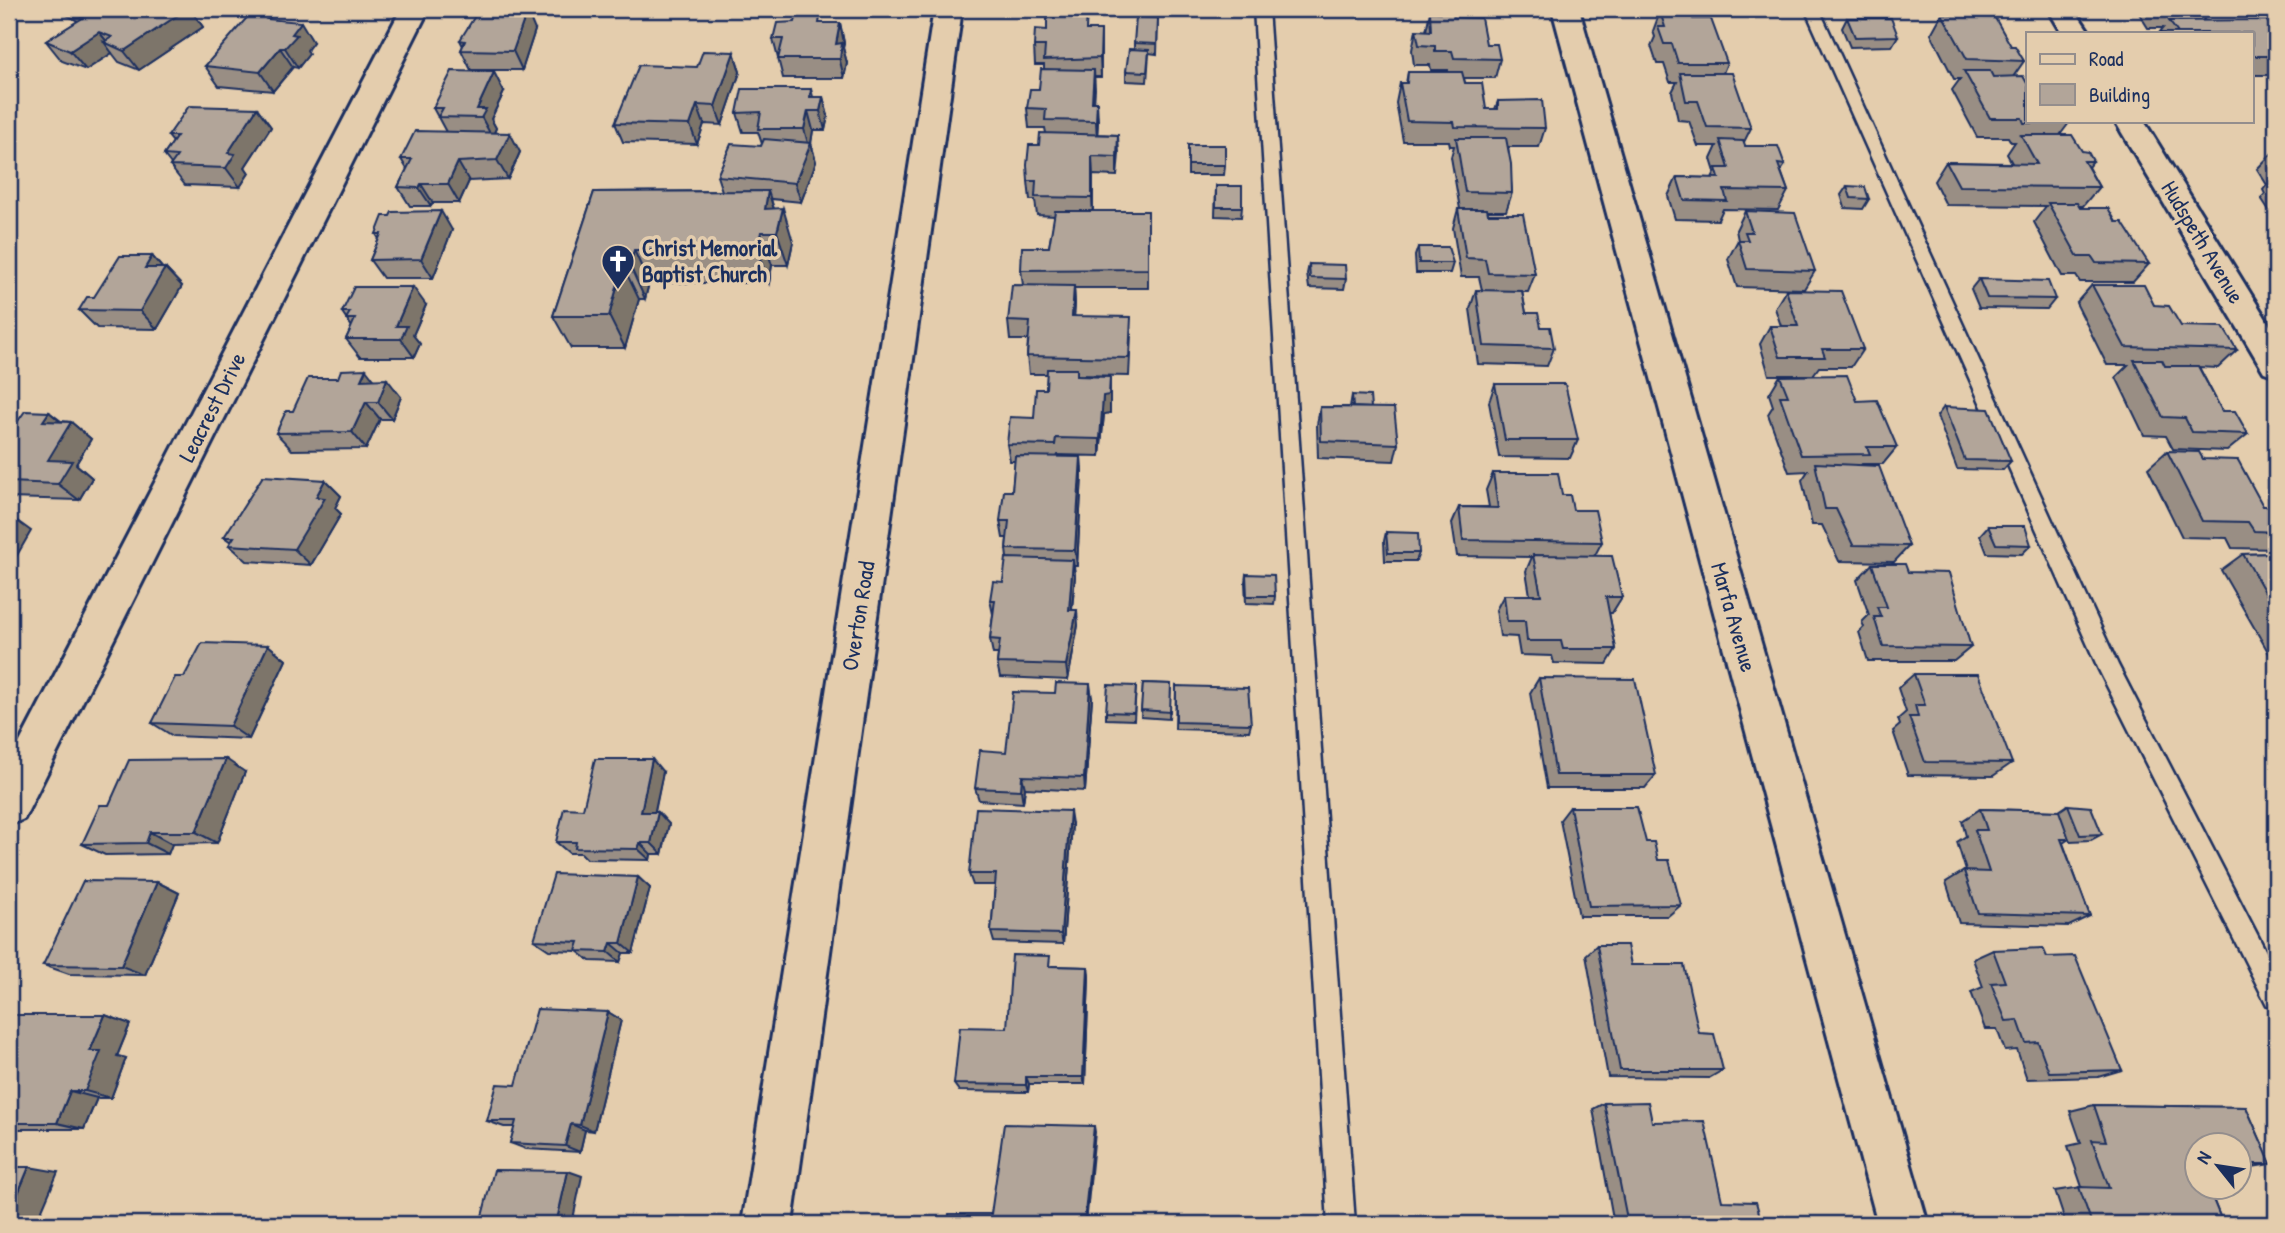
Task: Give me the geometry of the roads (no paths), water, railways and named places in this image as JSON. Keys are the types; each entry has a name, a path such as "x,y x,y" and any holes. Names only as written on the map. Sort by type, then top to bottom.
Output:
{"street":[{"name":"Leacrest Drive","path":"9,805 415,9"},
{"name":"Overton Road","path":"767,1224 948,9"},
{"name":"Marfa Avenue","path":"1565,9 1903,1224"},
{"path":"2061,9 2075,32"},
{"name":"Hudspeth Avenue","path":"2130,122 2276,363"}],"lane":[{"path":"1261,9 1342,1224"},
{"path":"1812,9 2110,670 2276,996"}],"place":[{"name":"Christ Memorial Baptist Church","path":"618,291"}]}
